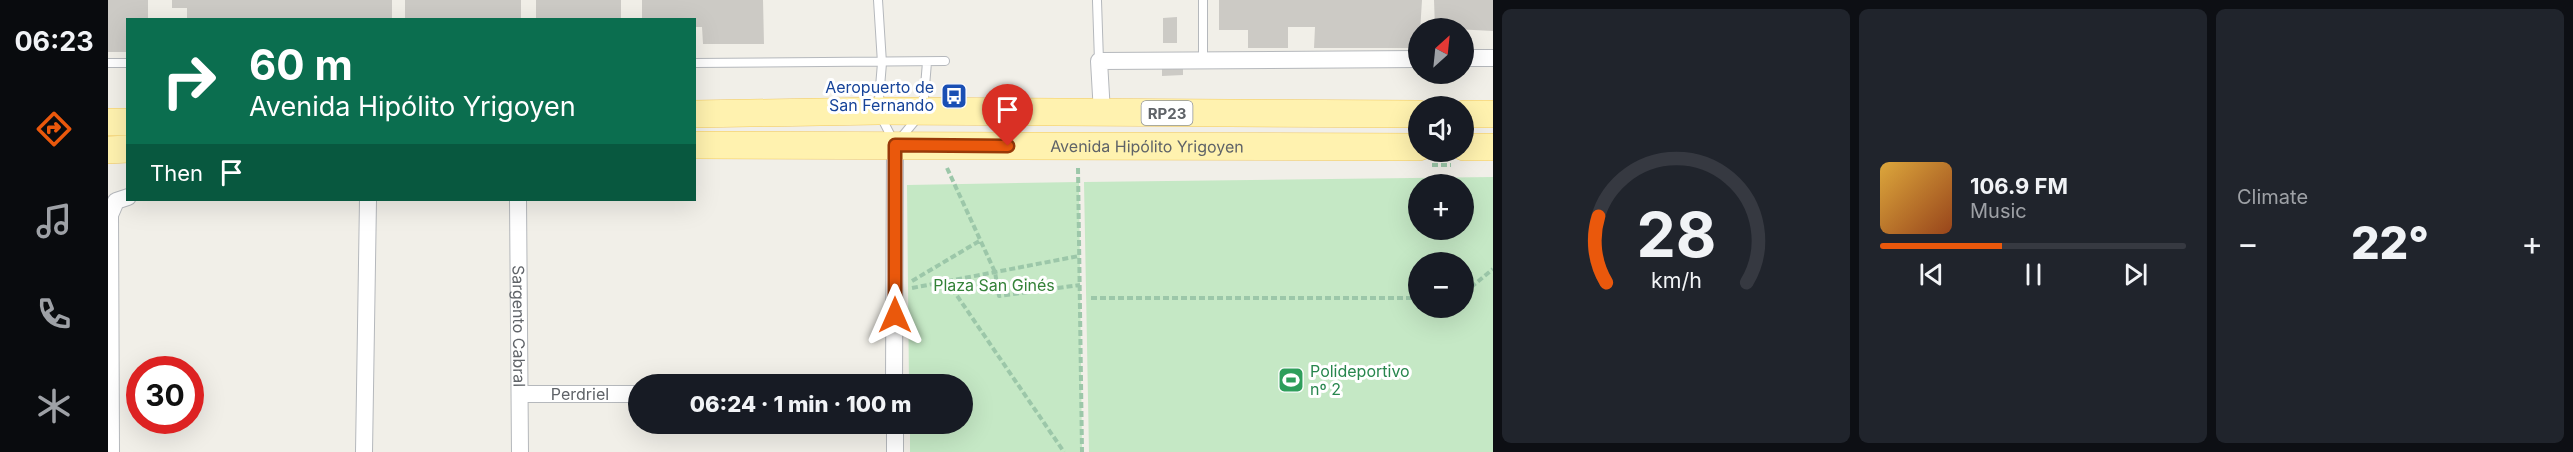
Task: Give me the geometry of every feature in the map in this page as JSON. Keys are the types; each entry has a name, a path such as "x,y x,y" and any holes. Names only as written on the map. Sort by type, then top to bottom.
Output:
{"main road":[{"name":"Avenida Hipólito Yrigoyen","path":"696,114 878,111 1408,114"},
{"path":"1474,114 1493,114"},
{"path":"108,122 126,122"},
{"name":"Avenida Hipólito Yrigoyen","path":"696,145 895,145 938,158 1074,161 1408,156"},
{"path":"1474,152 1493,147"},
{"path":"108,150 126,149"}],"street":[{"path":"1102,112 1099,61 1408,58"},
{"path":"1474,58 1493,58"},
{"path":"894,374 895,145"},
{"path":"111,452 110,215 116,201 126,198"},
{"path":"364,452 368,201"},
{"name":"Sargento Cabral","path":"518,201 520,452"},
{"name":"Perdriel","path":"520,394 628,394"},
{"path":"894,434 895,452"}],"lane":[{"path":"878,0 882,63 878,111 895,145 923,111 927,62"},
{"path":"1203,0 1203,60"},
{"path":"1097,2 1099,61"},
{"path":"696,63 945,61"},
{"path":"108,63 126,63"}],"path":[{"path":"938,158 948,170 981,240 995,272 999,296 1080,285"},
{"path":"938,158 948,170"},
{"path":"1074,161 1080,285 1082,452"},
{"path":"948,170 960,170"},
{"path":"908,283 981,240"},
{"path":"908,272 908,289 1079,256"},
{"path":"1474,285 1493,269"},
{"path":"947,281 1064,452"},
{"path":"1091,298 1408,298"}],"green space":[{"name":"Polideportivo nº 2","path":"1474,177 1493,177 1493,452 1089,452 1084,182 1408,178 1408,240 1474,240"},
{"name":"Plaza San Ginés","path":"1079,182 1082,452 910,452 910,434 973,434 973,374 909,374 907,185"}],"building":[{"path":"108,0 148,0 148,18 126,18 126,52 108,52"},
{"path":"172,0 392,0 392,18 187,18 187,8 172,8"},
{"path":"405,0 521,0 521,18 405,18"},
{"path":"536,0 621,0 621,18 536,18"},
{"path":"642,0 763,0 764,44 703,44 702,27 696,27 696,18 642,18"},
{"path":"1219,0 1422,0 1421,18 1408,18 1408,48 1314,48 1315,27 1288,27 1288,48 1248,48 1248,30 1219,30"},
{"path":"1434,0 1493,0 1493,31 1474,30 1474,18 1435,18"},
{"path":"1177,17 1177,43 1163,43 1163,18"},
{"path":"1162,69 1183,69 1183,75 1162,76"}],"place":[{"name":"Aeropuerto de San Fernando","path":"954,96"},
{"name":"Polideportivo nº 2","path":"1291,380"}],"route":[{"path":"895,315 895,145 1008,146"}]}
